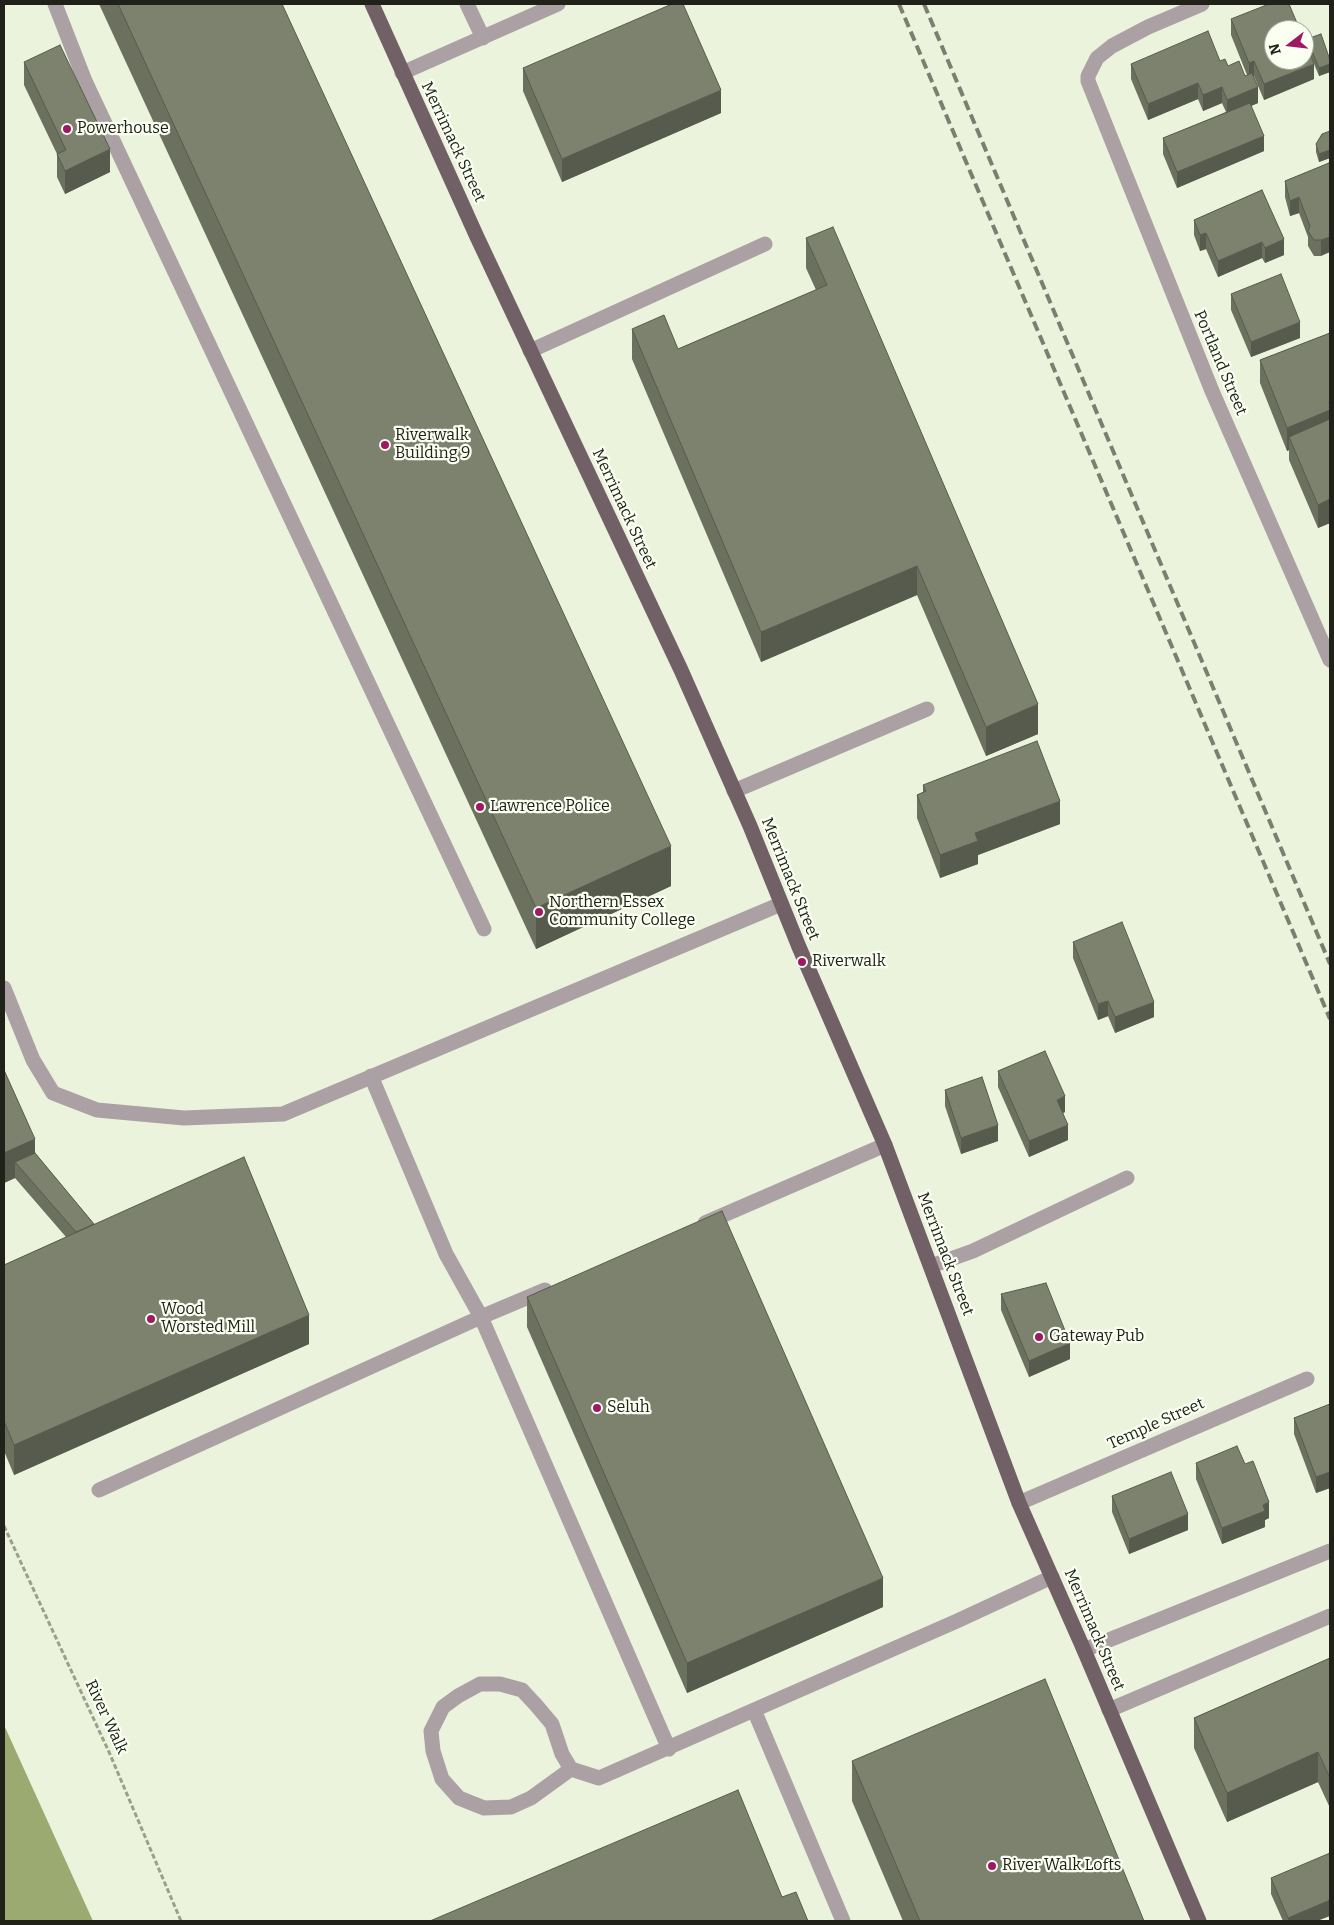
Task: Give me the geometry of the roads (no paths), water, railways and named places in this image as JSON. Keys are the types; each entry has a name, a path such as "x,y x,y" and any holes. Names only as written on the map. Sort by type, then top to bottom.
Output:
{"main road":[{"name":"Merrimack Street","path":"372,4 530,351 681,670 734,791 885,1145 1019,1503 1084,1650 1199,1921"}],"street":[{"path":"55,4 85,81 484,929"},
{"path":"467,4 483,38"},
{"path":"402,73 558,4"},
{"name":"Portland Street","path":"1202,4 1148,27 1112,46 1097,58 1088,76 1090,90 1212,391 1330,660"},
{"path":"530,351 765,244"},
{"path":"734,791 927,709"},
{"path":"4,988 33,1060 53,1093 96,1110 184,1118 284,1114 781,904"},
{"path":"371,1076 446,1254 481,1317 669,1749"},
{"path":"690,1229 885,1145"},
{"path":"931,1266 973,1251 1128,1178"},
{"path":"100,1490 481,1317 563,1283"},
{"name":"Temple Street","path":"1019,1503 1306,1379"},
{"path":"1084,1650 1330,1551"},
{"path":"571,1769 531,1798 511,1807 484,1808 459,1798 442,1779 433,1751 431,1731 443,1707 480,1684 500,1684 522,1690 552,1724 562,1754 571,1769 599,1778 669,1749 1052,1577"},
{"path":"1109,1710 1330,1616"},
{"path":"754,1710 843,1921"}],"railway":[{"path":"899,4 1330,1019"},
{"path":"924,4 1330,964"}],"place":[{"name":"Powerhouse","path":"67,129"},
{"name":"Riverwalk Building 9","path":"385,445"},
{"name":"Lawrence Police","path":"480,807"},
{"name":"Northern Essex Community College","path":"539,912"},
{"name":"Riverwalk","path":"802,962"},
{"name":"Wood Worsted Mill","path":"151,1319"},
{"name":"Gateway Pub","path":"1039,1337"},
{"name":"Seluh","path":"597,1408"},
{"name":"River Walk Lofts","path":"992,1866"}]}
